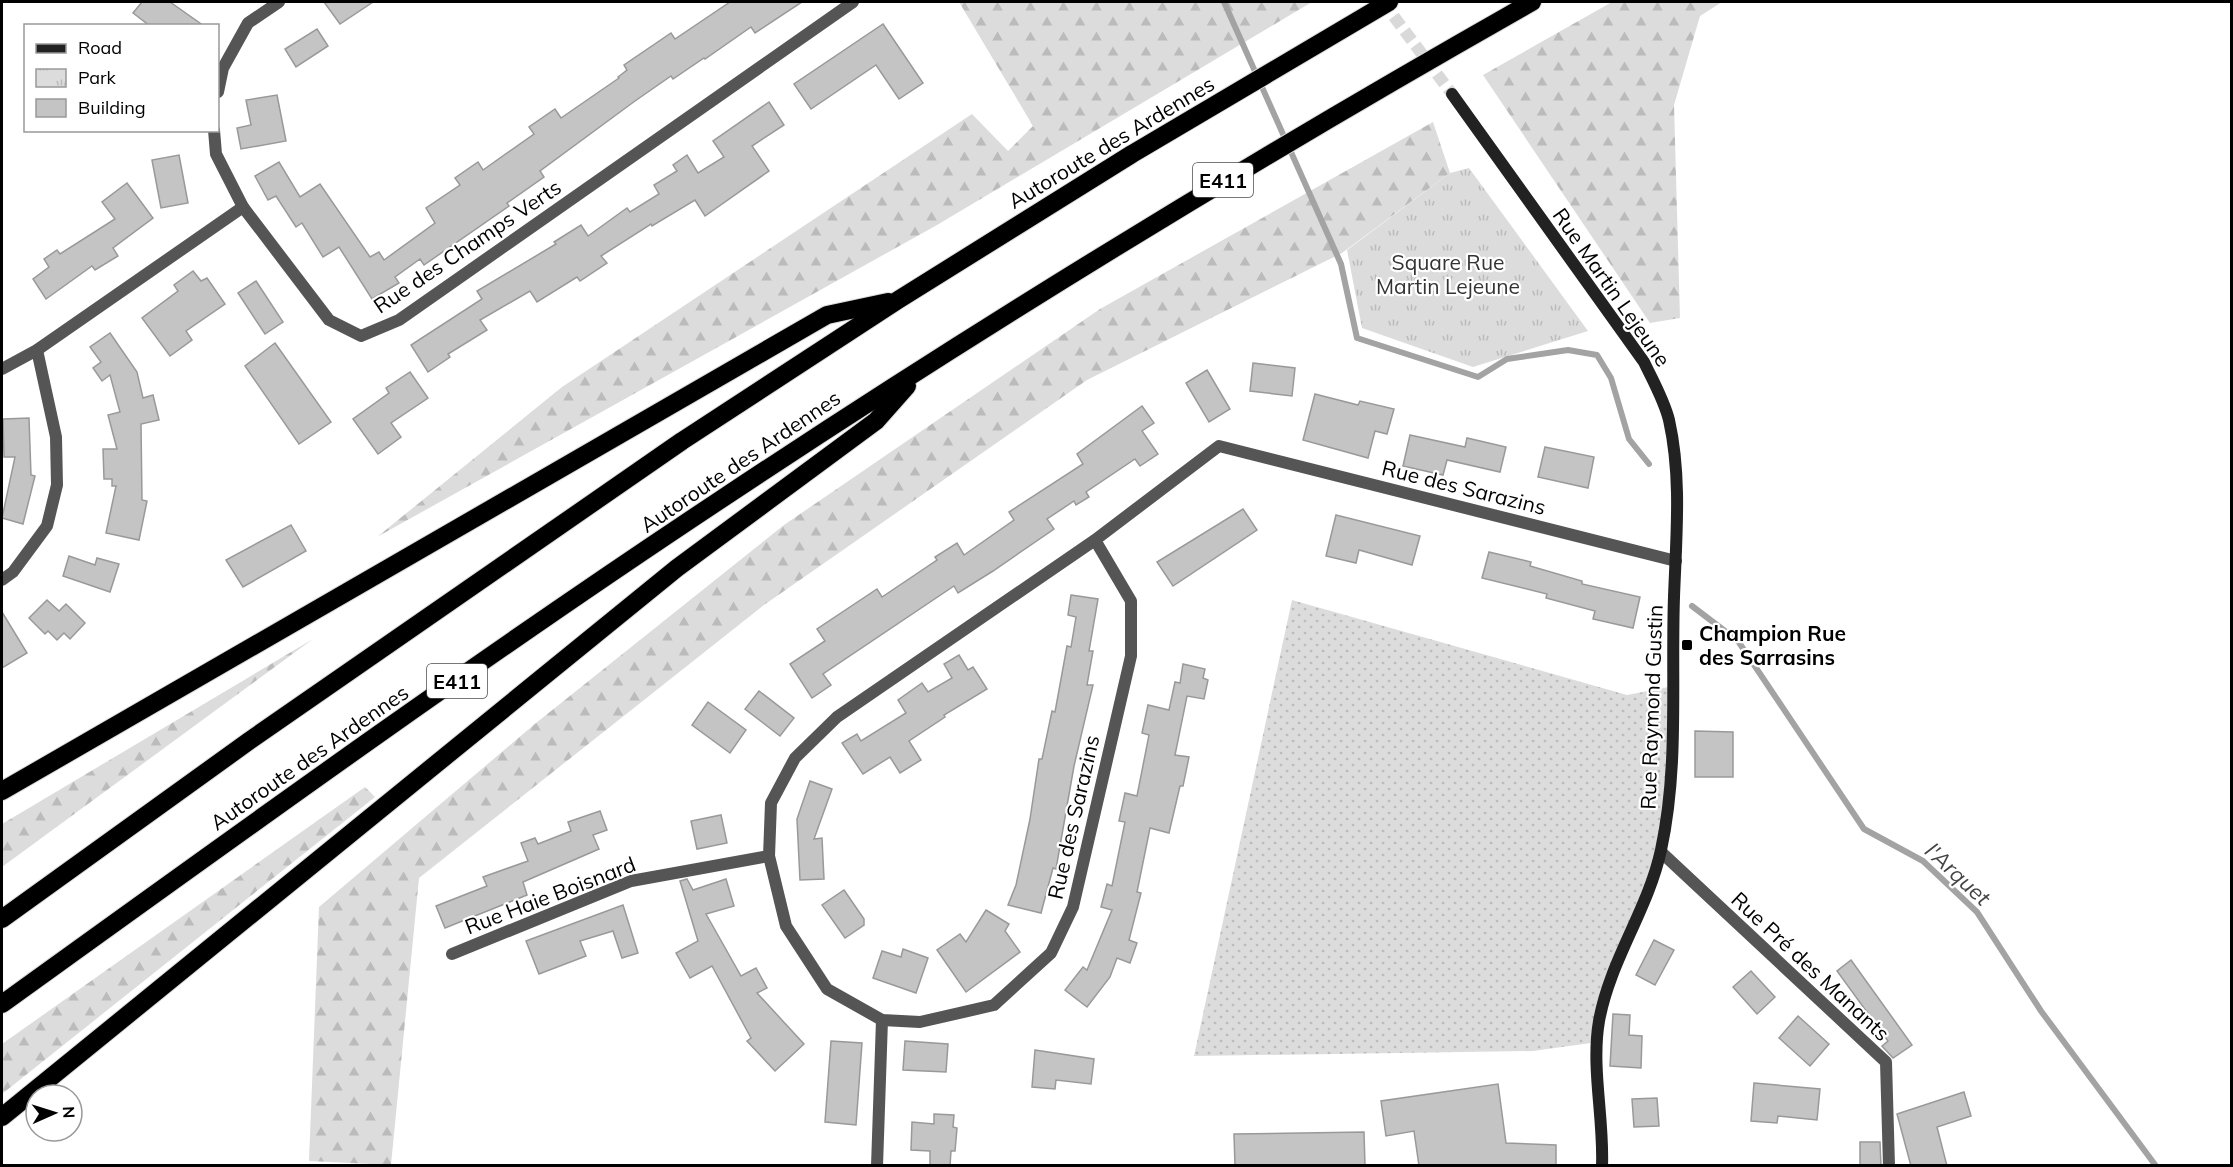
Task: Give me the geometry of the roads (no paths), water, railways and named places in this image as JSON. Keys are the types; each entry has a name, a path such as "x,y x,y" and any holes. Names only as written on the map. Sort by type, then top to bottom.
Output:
{"highway":[{"name":"Autoroute des Ardennes","path":"2,919 249,741 682,441 898,300 1132,154 1389,2"},
{"name":"Autoroute des Ardennes","path":"2,1004 291,796 665,537 920,370 1194,198 1325,119 1532,2"},
{"path":"2,791 827,315 898,300"},
{"path":"2,1117 678,568 876,422 920,370"}],"street":[{"path":"219,87 223,68 248,23 279,2"},
{"name":"Rue des Champs Verts","path":"214,132 216,154 243,207 329,320 361,336 399,320 853,2"},
{"name":"Rue Martin Lejeune","path":"1452,94 1644,362 1662,398 1674,450 1676,561"},
{"path":"2,369 37,350 243,207"},
{"path":"2,580 13,572 47,526 57,485 56,437 37,350"},
{"name":"Rue des Sarazins","path":"1095,540 1131,601 1131,656 1073,907 1051,953 994,1005 920,1022 882,1020 827,989 786,926 769,856 771,803 795,758 837,717 1095,540 1219,446 1676,561"},
{"name":"Rue Raymond Gustin","path":"1602,1166 1603,1138 1598,1070 1599,1021 1616,962 1645,902 1660,852 1669,807 1676,561"},
{"name":"Rue Pré des Manants","path":"1660,852 1886,1062 1889,1166"},
{"name":"Rue Haie Boisnard","path":"452,954 632,881 769,856"},
{"path":"877,1166 882,1020"}],"waterway":[{"path":"1224,2 1341,264 1357,338 1478,377 1507,359 1568,350 1597,355 1611,378 1629,439 1649,464"},
{"name":"l'Arquet","path":"1692,606 1738,641 1864,829 1923,861 1977,912 2041,1011 2156,1166"}],"tunnel":[{"path":"1383,2 1452,94"}],"place":[{"name":"Champion Rue des Sarrasins","path":"1687,645"}],"park label":[{"name":"Square Rue Martin Lejeune","path":"1448,274"}]}
